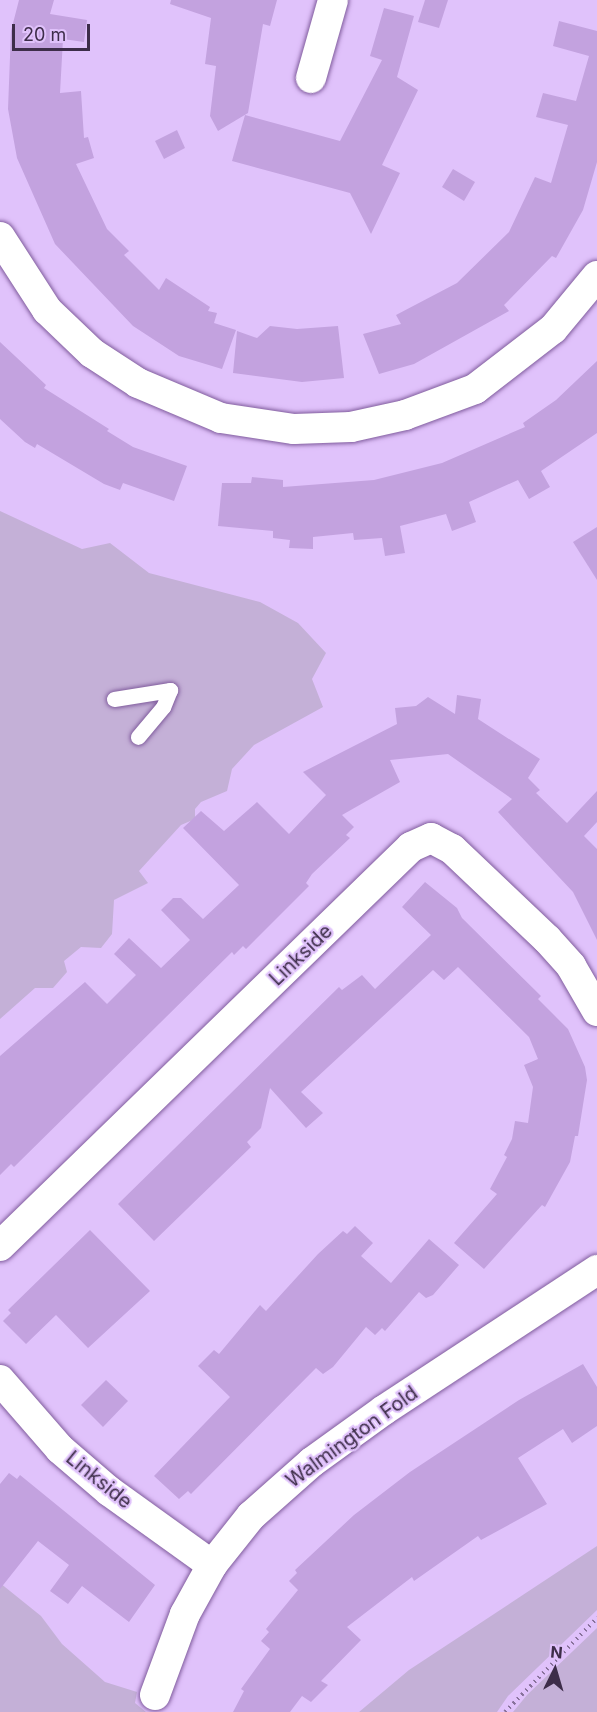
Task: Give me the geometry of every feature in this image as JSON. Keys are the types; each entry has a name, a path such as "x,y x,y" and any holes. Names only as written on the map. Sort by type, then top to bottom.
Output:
{"street":[{"path":"311,78 333,0"},
{"path":"3,251 47,310 92,353 138,382 221,418 294,429 361,424 405,415 476,388 553,329 597,276"},
{"name":"Linkside","path":"0,1246 411,847 431,838 452,849 547,939 571,966 597,1011"},
{"name":"Walmington Fold","path":"155,1695 185,1614 212,1565 252,1516 312,1462 597,1270"},
{"name":"Linkside","path":"0,1380 60,1449 109,1491 212,1565"}],"lane":[{"path":"114,699 170,690 163,707 138,737"}],"path":[{"path":"505,1712 597,1618"}],"shaded area":[{"path":"0,511 82,549 110,543 149,573 260,602 298,623 326,653 312,679 323,707 254,745 232,769 227,791 201,802 195,809 195,819 181,825 139,871 148,883 114,900 112,934 101,948 81,947 64,961 67,972 53,988 35,988 0,1019"},
{"path":"597,1546 597,1610 508,1696 497,1712 359,1712 409,1670"},
{"path":"0,1583 41,1616 62,1644 105,1682 137,1692 135,1703 146,1712 0,1712"},
{"path":"597,1628 597,1712 513,1712 527,1695"}],"building":[{"path":"19,0 54,0 50,14 87,20 84,42 63,39 60,93 81,91 84,138 88,137 94,158 76,164 107,229 129,251 124,255 159,290 166,278 210,307 208,311 217,313 214,323 236,330 222,369 179,356 133,326 55,244 17,158 8,109 11,31"},
{"path":"171,0 277,0 270,26 263,24 248,113 218,131 210,116 216,66 205,64 211,18 170,4"},
{"path":"425,0 448,0 439,28 418,22"},
{"path":"384,8 414,16 397,77 418,90 382,165 400,173 371,234 350,193 232,161 245,115 340,141 382,60 370,56"},
{"path":"559,21 597,31 597,162 583,210 556,258 552,256 504,305 509,311 414,364 379,374 363,334 401,324 396,315 457,283 509,232 535,177 551,183 568,125 536,117 543,93 576,101 589,56 553,46"},
{"path":"177,130 185,148 164,159 155,141"},
{"path":"453,169 475,182 464,201 442,187"},
{"path":"270,326 297,329 338,326 344,378 302,382 233,373 237,331 257,338"},
{"path":"0,342 46,385 44,388 109,429 107,431 133,447 187,466 174,501 123,483 120,490 104,484 37,444 35,448 25,442 0,419"},
{"path":"597,361 597,433 541,471 550,487 529,499 518,480 469,502 476,522 452,531 446,514 400,526 405,553 385,556 382,538 354,540 353,533 313,537 313,549 289,548 290,540 273,538 273,531 218,526 222,483 251,483 252,477 283,480 283,487 374,480 442,463 525,427 523,423 556,400"},
{"path":"597,527 597,580 573,542"},
{"path":"457,695 481,699 478,719 540,759 528,778 540,790 536,793 567,823 597,791 597,822 584,836 597,849 597,940 573,892 498,812 512,799 448,754 390,760 400,782 342,815 354,827 346,835 350,838 312,874 306,883 309,886 246,949 243,946 234,955 232,952 14,1167 11,1164 0,1175 0,1056 85,982 107,1004 136,975 114,954 129,938 161,968 190,940 161,910 173,898 181,898 203,919 239,885 183,828 201,811 224,831 257,802 289,834 326,795 303,772 397,724 395,708 416,706 428,697 455,714"},
{"path":"425,882 457,908 462,918 541,996 538,999 568,1029 585,1067 587,1080 578,1136 575,1136 570,1162 545,1207 542,1205 484,1269 454,1243 497,1194 490,1189 507,1157 504,1155 512,1139 515,1121 528,1123 533,1087 524,1065 538,1059 529,1037 458,967 444,980 433,970 301,1092 323,1113 306,1128 270,1088 261,1128 247,1142 251,1147 154,1241 118,1204 339,987 342,990 362,975 375,989 431,935 402,907"},
{"path":"355,1226 373,1243 361,1256 391,1283 429,1239 459,1265 433,1295 426,1298 419,1292 385,1331 382,1328 375,1335 366,1327 333,1367 323,1374 316,1368 191,1494 188,1491 179,1499 154,1476 230,1397 198,1366 214,1350 219,1354 260,1305 266,1311 318,1254 343,1231 347,1234"},
{"path":"90,1230 150,1291 88,1348 56,1315 26,1344 3,1321 11,1313 8,1310"},
{"path":"583,1364 597,1387 597,1426 572,1443 563,1429 518,1458 547,1504 481,1540 478,1536 414,1581 412,1577 347,1627 361,1640 321,1681 328,1685 311,1702 302,1696 290,1712 233,1712 244,1691 241,1689 270,1649 261,1641 269,1632 266,1629 298,1590 289,1581 297,1573 295,1570 354,1515 410,1472 519,1400"},
{"path":"106,1380 128,1401 103,1427 81,1405"},
{"path":"9,1473 17,1479 20,1475 155,1585 129,1622 82,1586 68,1604 50,1591 69,1565 38,1541 0,1589 0,1484"}]}
